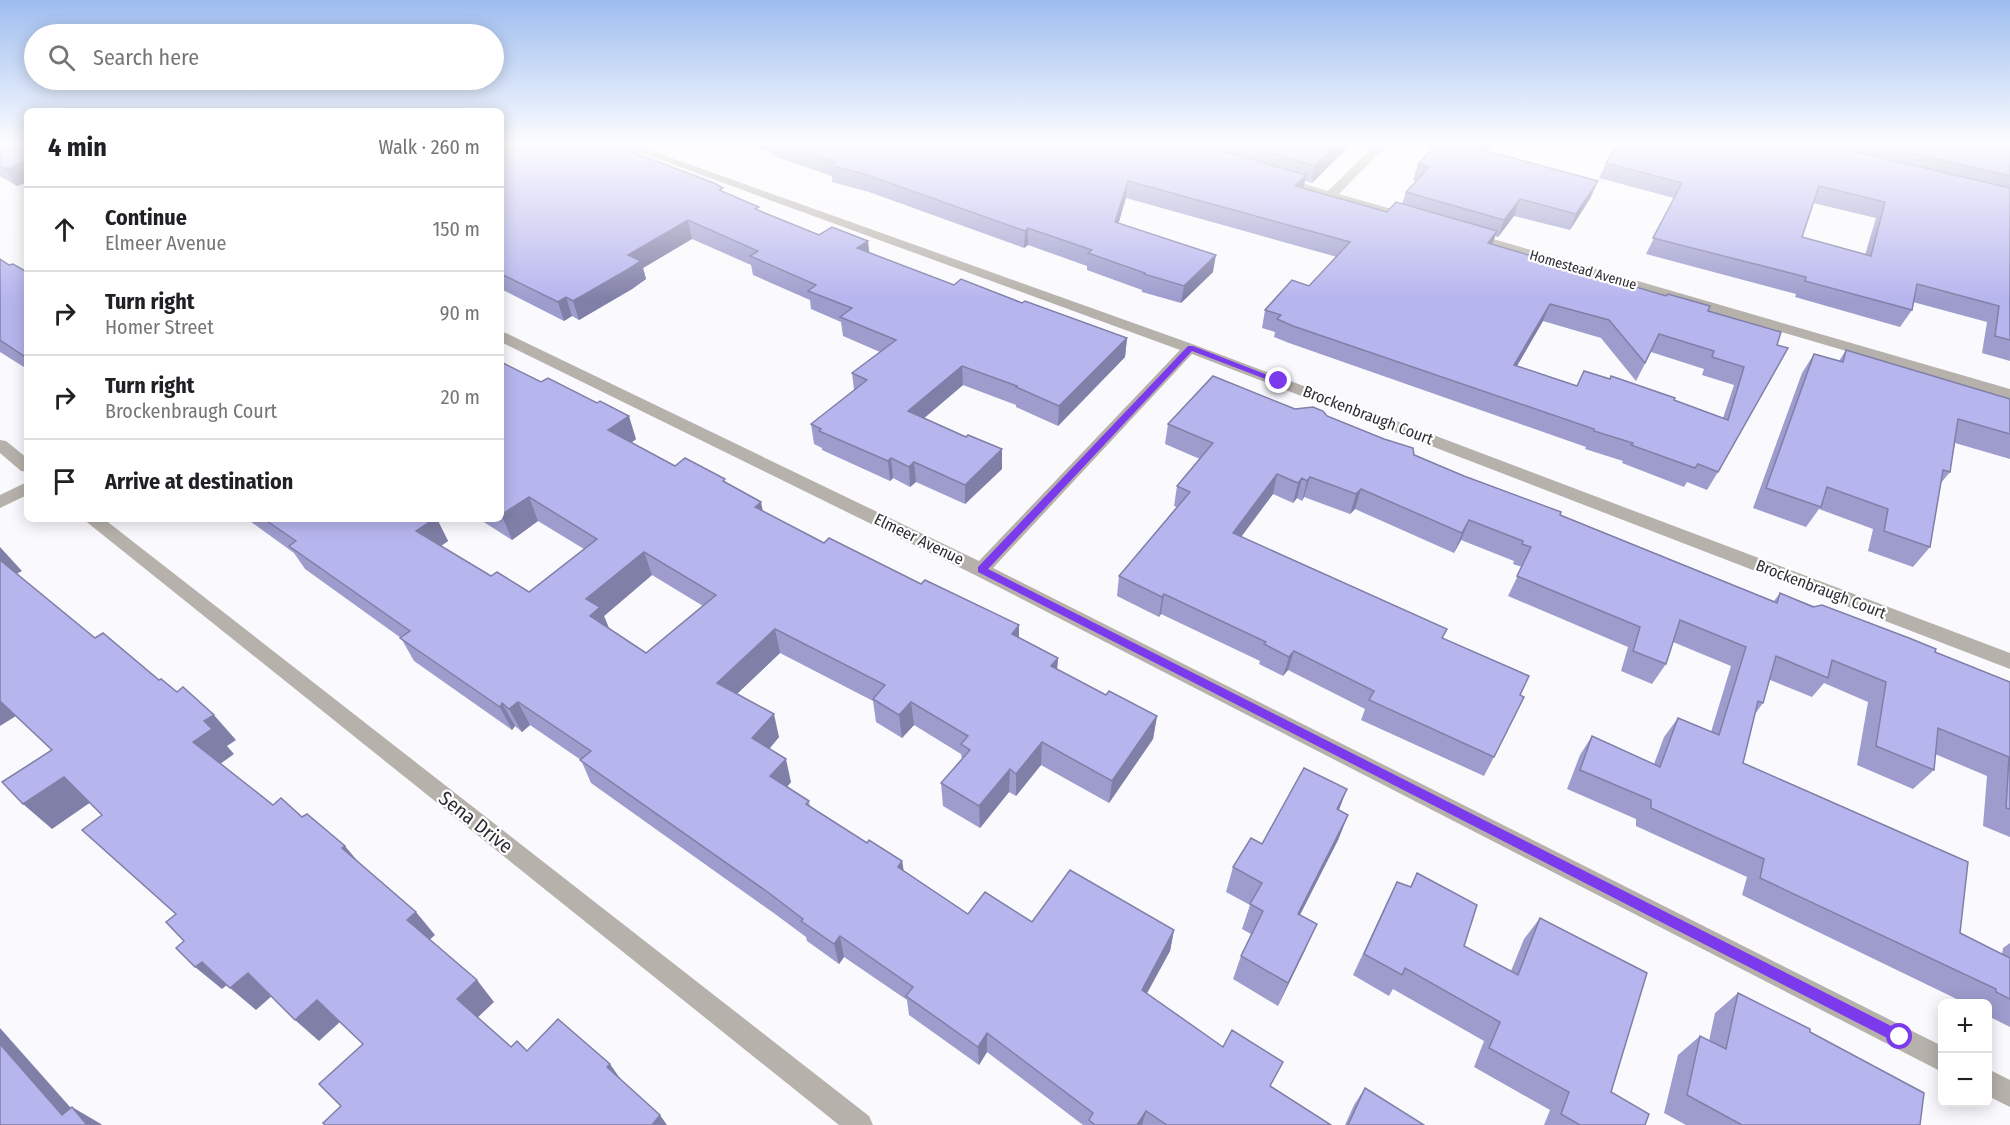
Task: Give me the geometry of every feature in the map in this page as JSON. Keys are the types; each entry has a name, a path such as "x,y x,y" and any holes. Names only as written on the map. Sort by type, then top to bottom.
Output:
{"street":[{"name":"Brockenbraugh Court","path":"766,196 1190,348 2010,661"},
{"path":"1330,196 1400,216"},
{"name":"Homestead Avenue","path":"1457,233 2010,394"},
{"name":"Elmeer Avenue","path":"504,337 981,570 1938,1057"},
{"path":"981,570 1190,348"},
{"path":"0,445 24,465"},
{"path":"0,502 24,490"},
{"name":"Sena Drive","path":"96,522 860,1125"},
{"path":"1992,1084 2010,1094"}],"building":[{"path":"504,196 732,196 759,207 755,209 819,235 832,227 868,241 857,248 954,285 961,279 1022,303 1025,301 1127,338 1059,406 1017,386 962,366 908,411 966,437 968,435 1002,449 965,485 914,462 909,467 891,458 888,461 819,431 821,429 811,424 867,380 852,373 896,340 840,317 852,308 808,291 816,285 750,256 758,251 688,220 628,255 641,261 627,270 573,301 566,297 558,302 504,275"},
{"path":"925,196 1123,196 1115,222 1216,255 1184,286 1088,253 1092,250 1028,228 1025,231"},
{"path":"1181,196 1329,196 1387,212 1396,202 1497,231 1488,243 1666,296 1668,294 1710,306 1708,311 1781,332 1777,345 1788,348 1718,472 1698,464 1695,468 1631,445 1633,443 1594,431 1594,429 1293,326 1277,319 1281,315 1265,310 1292,280 1309,286 1350,242","holes":["1550,304 1609,320 1645,363 1659,334 1714,351 1712,357 1744,367 1728,420 1674,400 1675,398 1611,376 1610,379 1584,371 1577,386 1514,365"]},
{"path":"1418,196 1588,196 1576,214 1520,199 1504,220"},
{"path":"1675,196 1816,196 1802,237 1871,256 1885,202 1858,196 2010,196 2010,340 1995,336 1999,306 1917,284 1912,310 1805,281 1806,277 1653,238"},
{"path":"0,259 24,270 24,356 0,340"},
{"path":"1846,350 2010,399 2010,434 1958,419 1950,472 1943,470 1930,547 1884,531 1888,509 1827,487 1821,507 1766,488 1814,354 1843,362"},
{"path":"504,364 541,382 548,378 597,403 600,401 629,416 608,430 675,466 685,458 725,479 723,481 761,502 755,507 824,543 829,538 921,584 925,580 1019,625 1012,634 1058,658 1051,666 1106,695 1109,691 1157,716 1112,781 1042,742 1016,774 1010,769 979,806 941,783 970,750 961,744 968,736 911,702 899,715 873,699 885,685 775,629 717,683 774,714 752,738 786,759 770,776 809,801 806,804 867,843 869,840 902,861 898,867 968,914 985,892 1032,922 1070,870 1174,930 1142,990 1223,1047 1232,1030 1283,1062 1270,1086 1331,1125 1167,1125 1146,1111 1137,1125 1095,1125 1089,1120 1093,1113 987,1033 978,1047 906,996 913,987 840,936 834,944 801,921 803,919 769,893 580,760 591,751 518,702 509,709 502,703 500,707 400,638 410,631 289,546 296,541 268,522 430,522 416,531 491,576 497,572 529,592 597,539 529,497 504,513","holes":["644,552 716,595 646,653 590,616 600,607 586,599"]},
{"path":"1213,376 1295,409 1313,407 1323,411 1327,416 1413,448 1414,455 1561,512 1560,515 1777,603 1780,593 1813,607 1822,605 1936,649 1935,652 2010,682 2010,809 2006,808 2009,757 1938,728 1934,770 1876,746 1886,682 1832,660 1828,678 1776,656 1763,703 1758,701 1743,763 1968,862 1960,933 2010,958 2010,999 1996,992 1996,989 1760,878 1764,859 1651,808 1651,800 1580,770 1592,736 1660,767 1678,718 1719,735 1746,647 1680,620 1666,664 1633,651 1640,627 1517,576 1531,547 1522,544 1523,541 1469,520 1462,533 1361,489 1356,494 1310,477 1307,481 1302,478 1298,483 1277,474 1233,533 1447,629 1442,638 1529,676 1520,695 1524,697 1494,757 1369,700 1374,691 1294,651 1289,657 1264,644 1266,642 1164,594 1162,597 1119,576 1190,492 1177,486 1213,443 1168,424"},
{"path":"0,560 95,638 103,633 159,680 161,679 177,692 183,687 214,715 204,721 212,729 193,742 273,805 281,798 302,817 307,814 345,846 342,848 416,912 407,920 477,980 457,999 511,1047 517,1041 527,1051 558,1019 610,1064 607,1067 660,1115 652,1125 325,1125 323,1123 341,1106 319,1084 363,1044 317,1000 295,1020 248,973 230,988 202,962 195,967 176,948 184,941 166,922 176,914 82,830 102,815 64,777 23,804 2,782 52,750 0,701"},
{"path":"1304,768 1347,789 1337,809 1348,815 1298,914 1317,924 1288,983 1241,956 1263,911 1250,904 1262,883 1233,867 1251,838 1262,844"},
{"path":"1417,873 1477,905 1464,946 1518,975 1540,918 1647,973 1611,1092 1649,1114 1645,1125 1580,1125 1561,1114 1569,1092 1489,1048 1500,1022 1405,968 1402,975 1364,954 1397,882 1411,887"},
{"path":"1738,993 1810,1029 1810,1032 1924,1093 1920,1125 1742,1125 1687,1095 1700,1036 1726,1049"},
{"path":"0,1044 62,1115 72,1107 87,1125 0,1125"},
{"path":"1365,1088 1424,1125 1348,1125"}],"route":[{"path":"1279,381 1190,348 981,570 1900,1037"}]}
